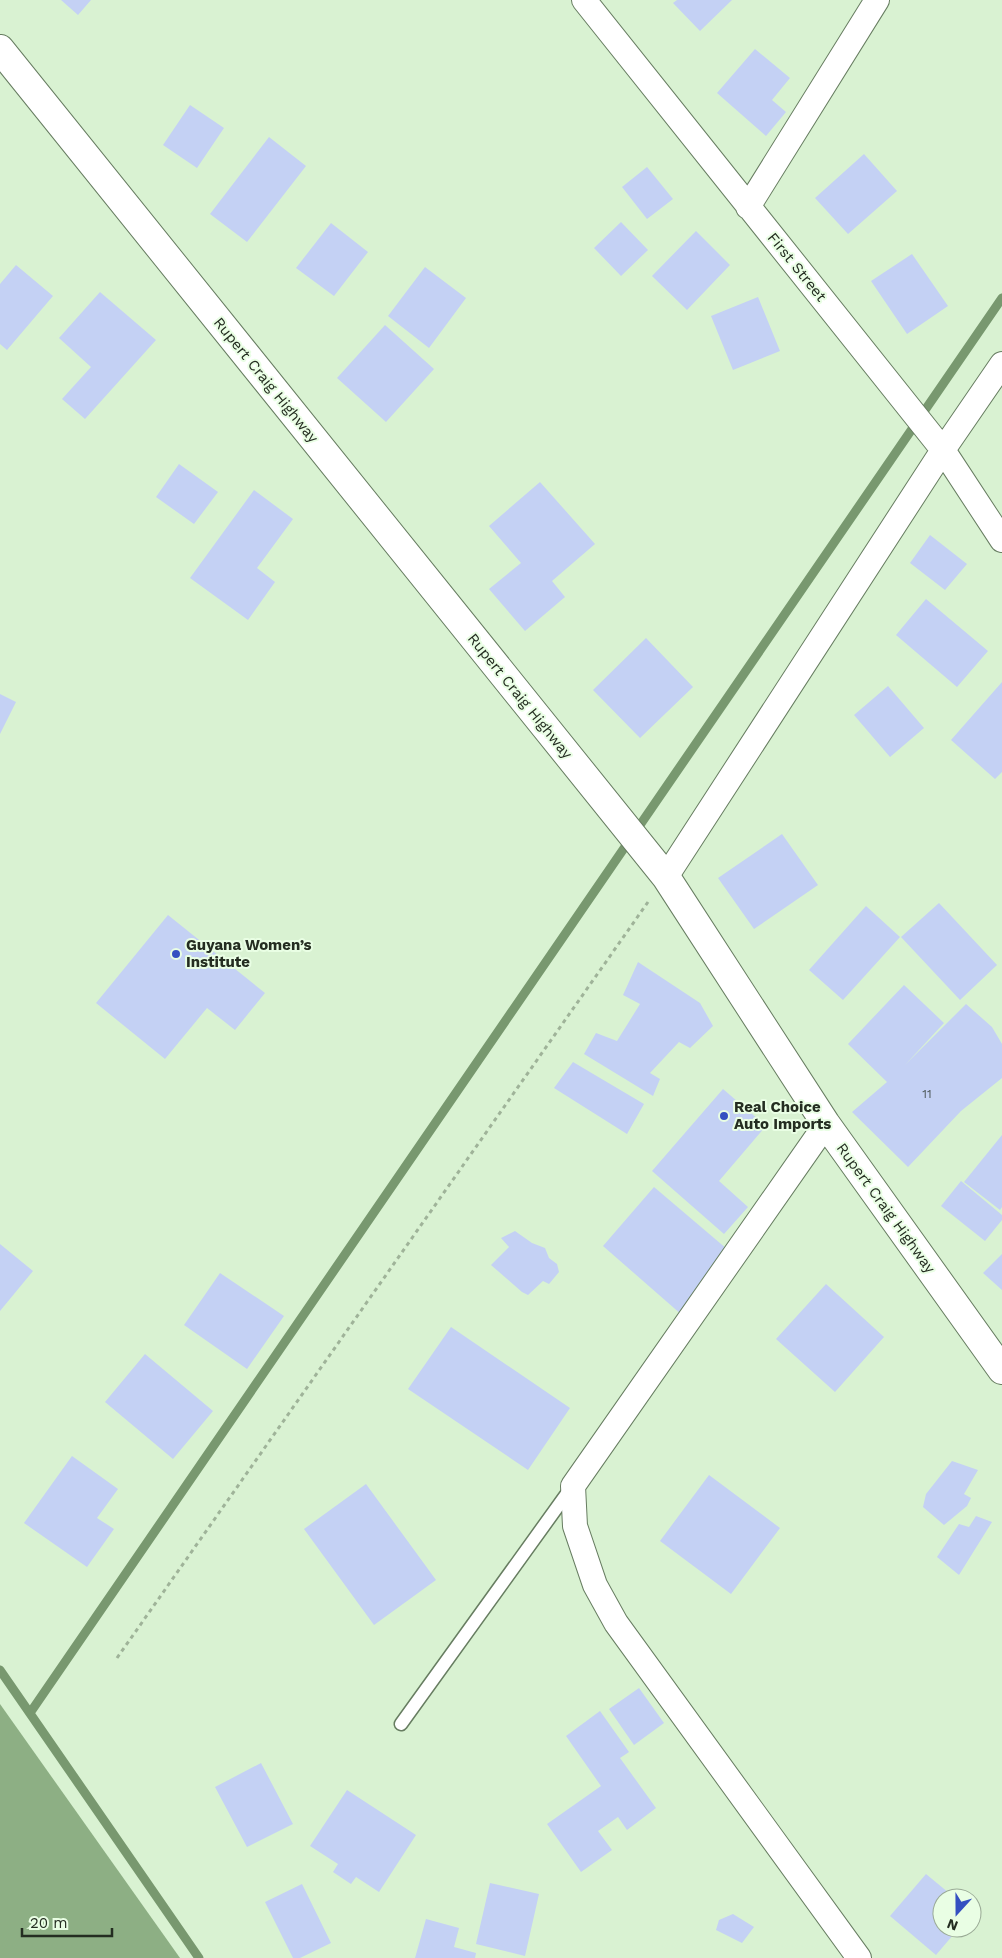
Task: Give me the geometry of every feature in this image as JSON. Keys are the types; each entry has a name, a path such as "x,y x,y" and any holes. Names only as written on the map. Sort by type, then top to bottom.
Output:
{"main road":[{"name":"Rupert Craig Highway","path":"0,48 666,877 826,1124 1002,1370"}],"street":[{"name":"First Street","path":"584,0 943,450 1002,540"},
{"path":"748,207 877,0"},
{"path":"666,877 943,450 1002,364"},
{"path":"826,1124 573,1486 575,1526 595,1585 616,1623 859,1958"}],"lane":[{"path":"401,1724 573,1486"}],"path":[{"path":"117,1658 666,877"}],"green space":[{"path":"0,1704 180,1958 0,1958"}],"building":[{"path":"61,0 91,0 78,15"},
{"path":"677,0 732,0 700,31 673,3"},
{"path":"755,49 790,78 772,100 786,112 766,136 717,93"},
{"path":"190,105 224,128 197,168 163,145"},
{"path":"269,137 306,166 247,242 210,214"},
{"path":"864,154 897,191 848,234 815,198"},
{"path":"647,167 673,199 647,219 622,187"},
{"path":"621,222 648,250 621,276 594,248"},
{"path":"331,223 368,252 334,296 296,268"},
{"path":"696,231 730,265 687,310 652,276"},
{"path":"912,254 948,306 907,334 871,281"},
{"path":"16,265 53,296 7,350 0,344 0,284"},
{"path":"425,267 466,298 429,348 388,316"},
{"path":"100,292 156,340 85,419 62,399 91,367 59,338"},
{"path":"758,297 780,351 733,370 711,316"},
{"path":"385,325 434,369 386,422 337,378"},
{"path":"179,464 218,492 194,524 156,497"},
{"path":"540,482 595,544 552,581 565,597 525,631 489,589 521,563 489,526"},
{"path":"254,490 293,519 257,568 275,582 248,620 190,578"},
{"path":"930,535 967,564 945,590 910,563"},
{"path":"926,599 988,651 957,687 896,635"},
{"path":"646,638 693,687 640,738 593,690"},
{"path":"1002,682 1002,772 995,779 951,740"},
{"path":"888,686 924,728 890,757 854,715"},
{"path":"0,694 16,702 0,734"},
{"path":"782,834 818,885 754,929 718,878"},
{"path":"939,903 997,965 960,1000 901,937"},
{"path":"866,906 900,937 843,1000 809,970"},
{"name":"Guyana Women’s Institute","path":"168,915 265,993 235,1030 207,1008 165,1059 96,1003"},
{"path":"638,962 700,1003 713,1026 690,1048 679,1042 650,1073 660,1079 653,1096 584,1054 596,1033 617,1041 640,1004 623,995"},
{"path":"904,985 944,1023 905,1065 966,1004 992,1027 1002,1044 1002,1078 961,1111 908,1167 852,1112 887,1082 848,1044"},
{"path":"573,1062 644,1104 627,1134 554,1088"},
{"path":"723,1089 766,1126 719,1181 748,1207 724,1234 652,1171"},
{"path":"1002,1135 1002,1207 1000,1210 964,1182"},
{"path":"961,1181 1002,1215 1002,1220 985,1241 941,1206"},
{"path":"654,1187 734,1255 682,1315 603,1246"},
{"path":"515,1231 532,1243 545,1248 549,1258 557,1264 559,1272 549,1284 543,1281 528,1295 491,1265 509,1247 501,1238"},
{"path":"0,1244 33,1271 0,1311"},
{"path":"1002,1254 1002,1290 983,1273"},
{"path":"220,1273 284,1316 247,1369 184,1325"},
{"path":"826,1284 884,1337 835,1392 776,1339"},
{"path":"451,1327 570,1408 528,1470 408,1389"},
{"path":"145,1354 213,1411 173,1459 105,1402"},
{"path":"72,1456 118,1489 97,1518 114,1529 87,1567 24,1523"},
{"path":"952,1461 978,1470 964,1494 971,1498 967,1506 944,1525 923,1507 926,1494"},
{"path":"709,1475 780,1528 731,1594 660,1541"},
{"path":"366,1484 436,1580 374,1625 304,1529"},
{"path":"976,1516 992,1522 959,1575 937,1557 959,1524 969,1527"},
{"path":"639,1688 664,1723 634,1745 609,1709"},
{"path":"600,1711 629,1752 620,1758 656,1808 627,1830 618,1817 598,1831 612,1850 581,1872 547,1824 601,1786 566,1736"},
{"path":"261,1763 293,1824 247,1847 215,1787"},
{"path":"347,1790 416,1835 379,1892 356,1877 351,1884 333,1872 338,1864 310,1846"},
{"path":"926,1874 943,1888 932,1888 932,1938 950,1938 936,1955 890,1916"},
{"path":"490,1883 539,1894 525,1956 476,1944"},
{"path":"302,1884 331,1943 300,1958 293,1958 265,1902"},
{"path":"733,1914 754,1927 742,1943 716,1930 719,1920"},
{"path":"426,1919 459,1928 454,1947 476,1953 475,1958 415,1958"}],"waterway":[{"path":"30,1713 1002,298"},
{"path":"0,1670 199,1958"}],"place":[{"name":"Guyana Women’s Institute","path":"176,954"},
{"name":"Real Choice Auto Imports","path":"724,1116"}]}
